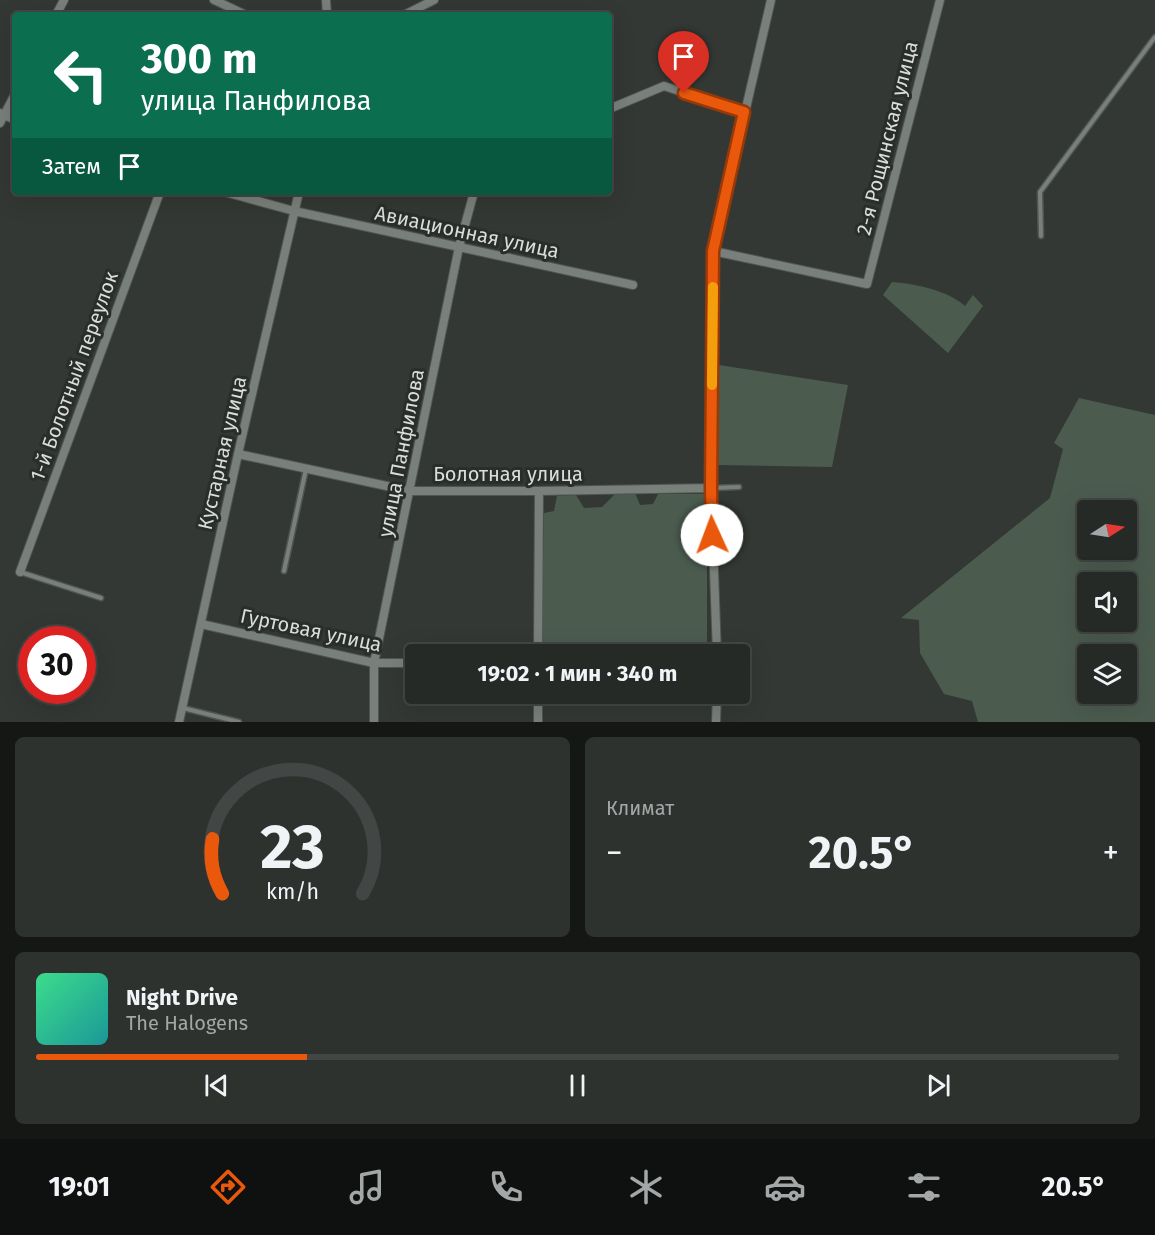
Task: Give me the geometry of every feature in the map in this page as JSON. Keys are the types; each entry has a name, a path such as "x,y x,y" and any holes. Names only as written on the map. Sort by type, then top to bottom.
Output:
{"street":[{"path":"214,0 240,12"},
{"path":"410,12 434,0"},
{"path":"717,644 711,488 713,251 771,0"},
{"name":"2-я Рощинская улица","path":"713,251 867,284 940,0"},
{"path":"612,108 664,86 744,112"},
{"path":"1,117 12,99"},
{"name":"1-й Болотный переулок","path":"20,572 159,195"},
{"name":"Авиационная улица","path":"236,195 294,211 633,285"},
{"name":"Кустарная улица","path":"179,722 298,195"},
{"name":"улица Панфилова","path":"374,722 374,663 459,247 473,195"},
{"name":"Болотная улица","path":"238,454 410,491 539,492 711,488"},
{"path":"538,644 539,492"},
{"name":"Гуртовая улица","path":"201,624 374,663 405,663"},
{"path":"538,704 538,722"},
{"path":"716,722 717,704"}],"lane":[{"path":"1041,236 1040,192 1155,37"},
{"path":"284,571 306,469"},
{"path":"711,488 739,487"},
{"path":"20,572 101,598"},
{"path":"182,708 239,722"}],"green space":[{"path":"892,282 931,289 958,300 965,306 973,295 983,306 948,353 883,295"},
{"path":"719,365 848,385 832,467 717,465"},
{"path":"1079,398 1155,415 1155,722 978,722 972,701 944,694 920,653 919,620 901,618 1050,498 1063,449 1054,443"},
{"path":"635,493 640,505 653,504 658,494 705,494 706,533 695,542 707,546 707,644 541,644 544,513 554,511 557,496 576,495 584,508 602,507 615,494"}],"slow traffic":[{"path":"712,385 713,287"}],"route":[{"path":"684,93 744,112 713,251 712,535"}]}
